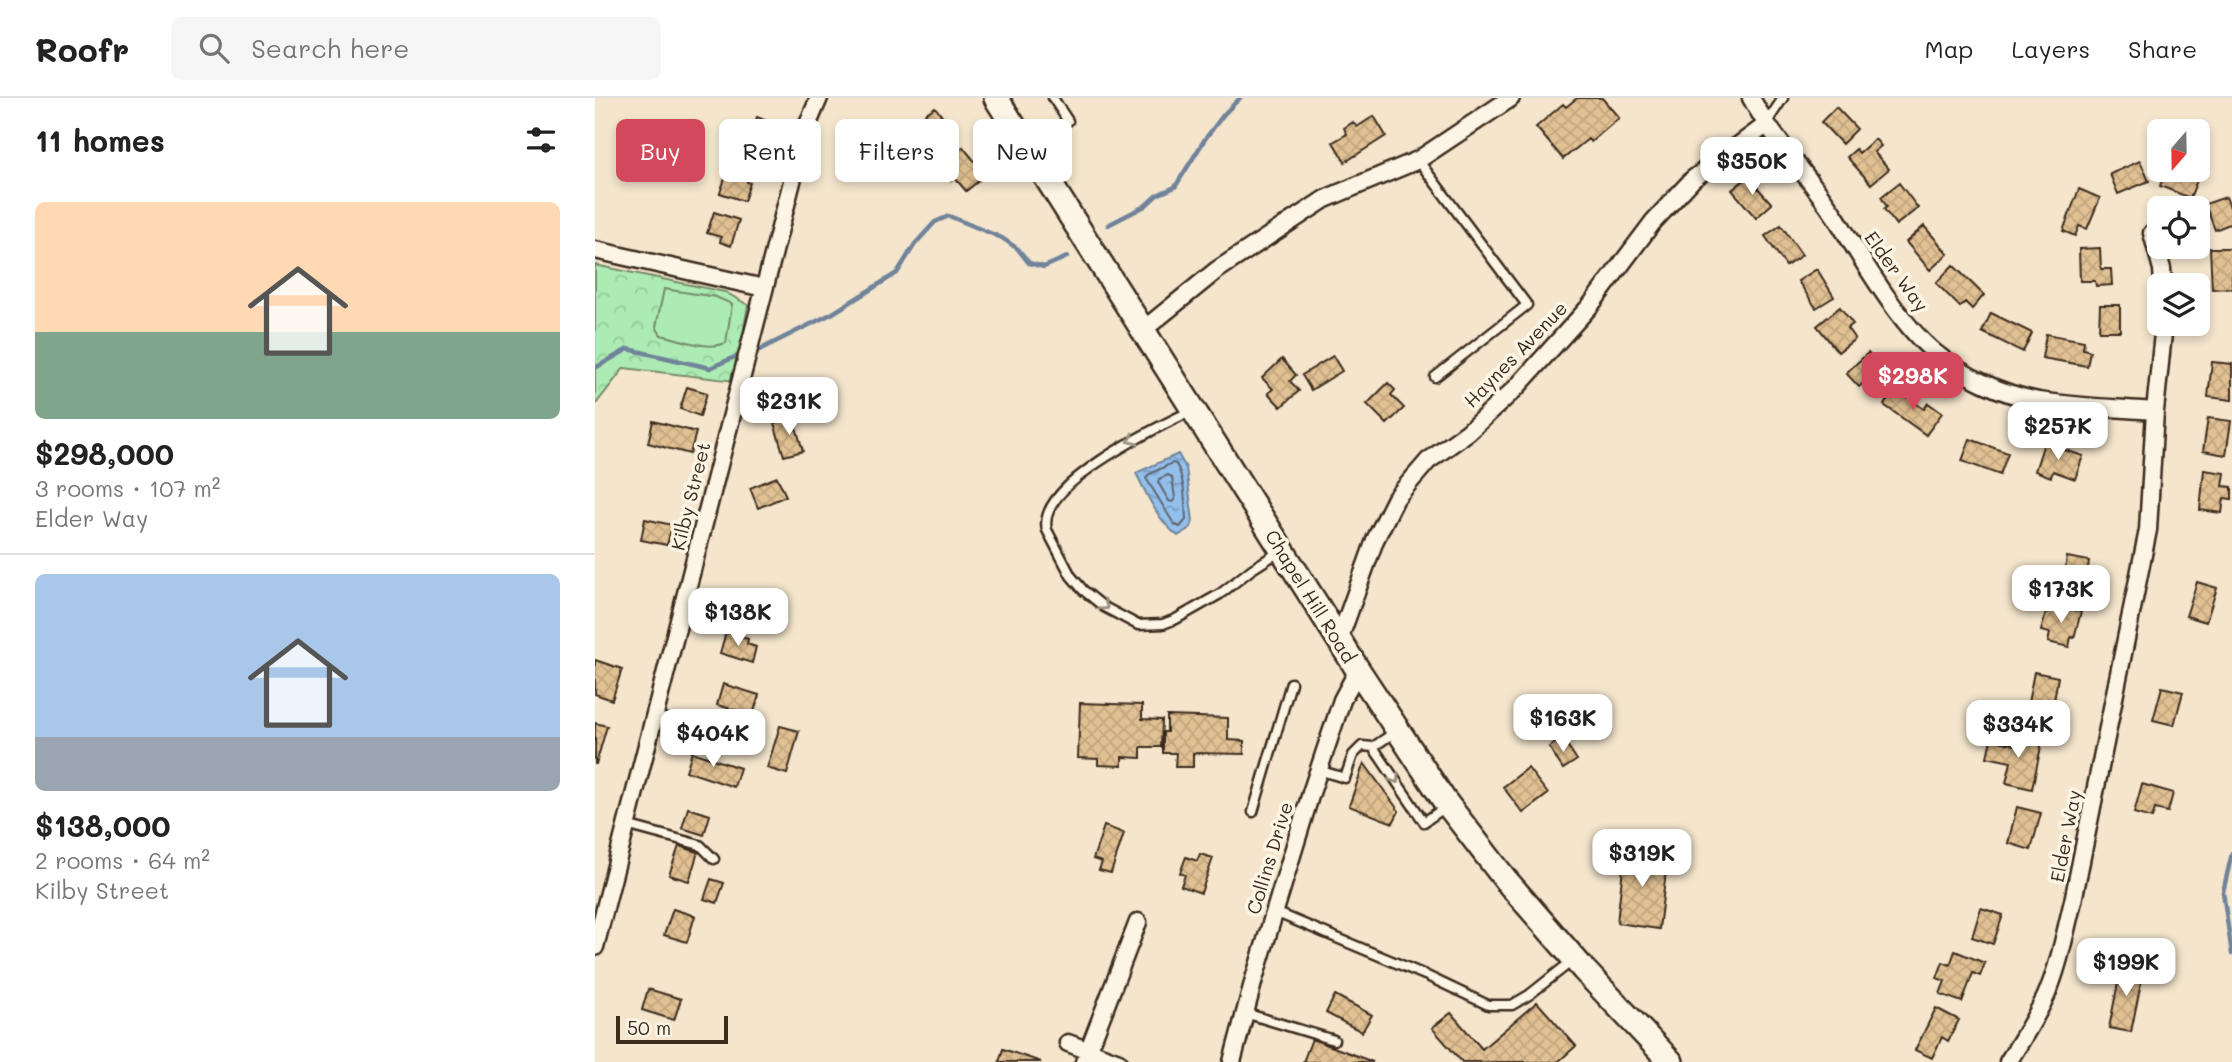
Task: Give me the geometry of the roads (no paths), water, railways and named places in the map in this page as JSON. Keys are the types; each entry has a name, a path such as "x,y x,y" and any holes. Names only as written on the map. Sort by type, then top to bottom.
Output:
{"main road":[{"name":"Chapel Hill Road","path":"996,98 1009,119"},
{"name":"Chapel Hill Road","path":"1049,182 1357,670 1448,805 1505,879 1671,1062"}],"street":[{"name":"Kilby Street","path":"595,947 805,131 819,98"},
{"path":"1143,330 1217,270 1325,199 1418,160 1511,98"},
{"name":"Elder Way","path":"1751,98 1766,125 1809,178 1895,306 1933,351 1972,378 2001,391 2036,401 2155,411 2148,530 2073,901 2059,959 2047,994 2008,1062"},
{"name":"Haynes Avenue","path":"1339,640 1375,540 1396,498 1427,461 1468,432 1516,387 1590,306 1646,232 1693,180 1766,125"},
{"path":"595,250 764,288"},
{"path":"2155,411 2163,336"},
{"name":"Collins Drive","path":"1235,1061 1245,1013 1318,770 1342,700 1357,670"},
{"path":"1086,1056 1138,922"},
{"path":"1067,1043 1086,1056 1119,1062"}],"lane":[{"path":"1053,98 1067,119"},
{"path":"1766,125 1783,98"},
{"path":"1418,160 1527,305 1435,377"},
{"path":"1193,409 1106,455 1063,492 1051,507 1045,522 1070,576 1104,607 1125,620 1138,625 1156,625 1176,619 1220,594 1252,569 1283,550"},
{"path":"1253,812 1291,683"},
{"path":"655,716 737,737"},
{"path":"1318,770 1345,778 1353,755 1362,746 1373,747 1397,730"},
{"path":"1373,747 1424,822 1448,805"},
{"path":"627,825 700,845 714,859"},
{"path":"1275,912 1425,975 1488,1005 1512,1005 1575,959"},
{"path":"1245,1013 1334,1040"}],"water":[{"path":"1178,454 1186,468 1193,521 1191,527 1178,536 1159,515 1136,473"}],"waterway":[{"path":"1108,225 1175,187 1205,139 1240,98"},
{"path":"759,350 833,313 897,273 915,244 935,222 949,216 1002,238 1018,249 1029,263 1044,267 1067,257"},
{"path":"595,368 628,349 710,368 737,356"},
{"path":"2232,853 2223,892 2232,954"}]}
